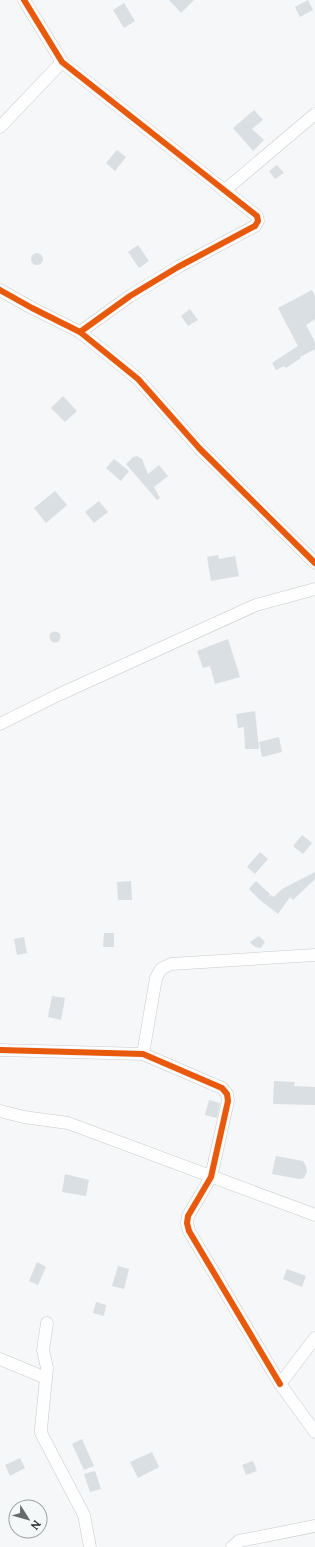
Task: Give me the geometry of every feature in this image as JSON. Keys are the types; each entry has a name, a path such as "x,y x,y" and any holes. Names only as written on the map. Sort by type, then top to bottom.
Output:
{"street":[{"path":"24,0 62,62 257,216 258,221 255,226 178,267 130,296 80,332"},
{"path":"0,127 62,62"},
{"path":"224,191 315,114"},
{"path":"0,290 80,332 138,379 200,450 315,561"},
{"path":"0,724 58,695 256,605 315,589"},
{"path":"143,1054 156,978 161,969 171,964 315,956"},
{"path":"0,1050 143,1054 222,1088 227,1094 228,1101 211,1176 188,1216 187,1223 189,1231 280,1384 315,1432"},
{"path":"0,1111 24,1117 68,1123 315,1215"},
{"path":"46,1322 43,1350 47,1368 41,1433 84,1515 90,1547"},
{"path":"280,1384 315,1338"},
{"path":"0,1359 46,1378"},
{"path":"232,1547 238,1541 315,1526"}],"building":[{"path":"169,0 194,0 181,13"},
{"path":"308,0 313,10 300,17 295,7"},
{"path":"124,3 135,21 124,28 113,10"},
{"path":"254,110 263,120 252,129 264,140 253,151 233,128"},
{"path":"117,150 126,157 115,171 106,163"},
{"path":"277,165 284,173 275,179 269,171"},
{"path":"138,245 149,261 139,268 128,252"},
{"path":"35,253 39,253 43,259 39,265 35,265 31,261 31,257"},
{"path":"312,290 315,296 315,319 306,325 315,342 315,349 300,357 301,358 286,368 284,366 276,370 272,363 298,346 278,308"},
{"path":"190,309 198,320 188,326 181,316"},
{"path":"63,396 77,411 65,422 51,408"},
{"path":"137,456 142,459 148,474 159,465 168,476 154,487 160,498 157,500 126,464 133,457"},
{"path":"114,459 129,471 121,481 106,468"},
{"path":"55,491 67,505 46,523 34,508"},
{"path":"99,501 108,512 94,523 85,512"},
{"path":"218,555 219,559 235,556 239,576 211,581 207,557"},
{"path":"55,631 59,633 61,637 59,641 55,643 51,641 49,637 51,633"},
{"path":"228,639 240,677 215,684 210,666 203,668 197,651"},
{"path":"255,711 259,749 245,749 244,727 238,728 236,714"},
{"path":"279,737 282,752 262,757 259,742"},
{"path":"302,835 312,843 303,854 293,846"},
{"path":"260,852 268,859 255,874 247,867"},
{"path":"315,872 315,879 293,900 290,897 278,914 249,889 256,881 270,894 268,897 271,895 274,897 282,889"},
{"path":"131,881 132,900 118,900 117,882"},
{"path":"104,933 114,933 114,947 103,947"},
{"path":"259,936 265,942 261,948 255,947 250,942"},
{"path":"24,937 27,953 17,955 14,939"},
{"path":"52,996 65,998 61,1020 48,1017"},
{"path":"274,1081 295,1082 294,1086 315,1087 315,1105 273,1104"},
{"path":"209,1100 220,1103 217,1118 205,1115"},
{"path":"276,1156 303,1161 307,1172 304,1178 299,1179 272,1174"},
{"path":"65,1174 89,1180 86,1196 62,1192"},
{"path":"37,1262 46,1267 38,1285 29,1281"},
{"path":"118,1266 129,1269 124,1289 112,1286"},
{"path":"287,1269 306,1276 302,1287 283,1279"},
{"path":"96,1302 106,1305 104,1316 93,1313"},
{"path":"82,1439 94,1466 84,1470 72,1444"},
{"path":"152,1452 159,1467 138,1478 130,1462"},
{"path":"20,1458 25,1468 10,1476 5,1465"},
{"path":"253,1461 257,1471 246,1475 242,1465"},
{"path":"95,1471 101,1489 90,1492 84,1474"}],"cycle path":[{"path":"24,0 62,62 257,216 258,221 255,226 178,267 130,296 80,332"},
{"path":"0,290 80,332 138,379 200,449 315,563"},
{"path":"0,1050 143,1054 222,1088 227,1094 228,1101 211,1177 188,1216 187,1223 189,1231 280,1384"}]}
